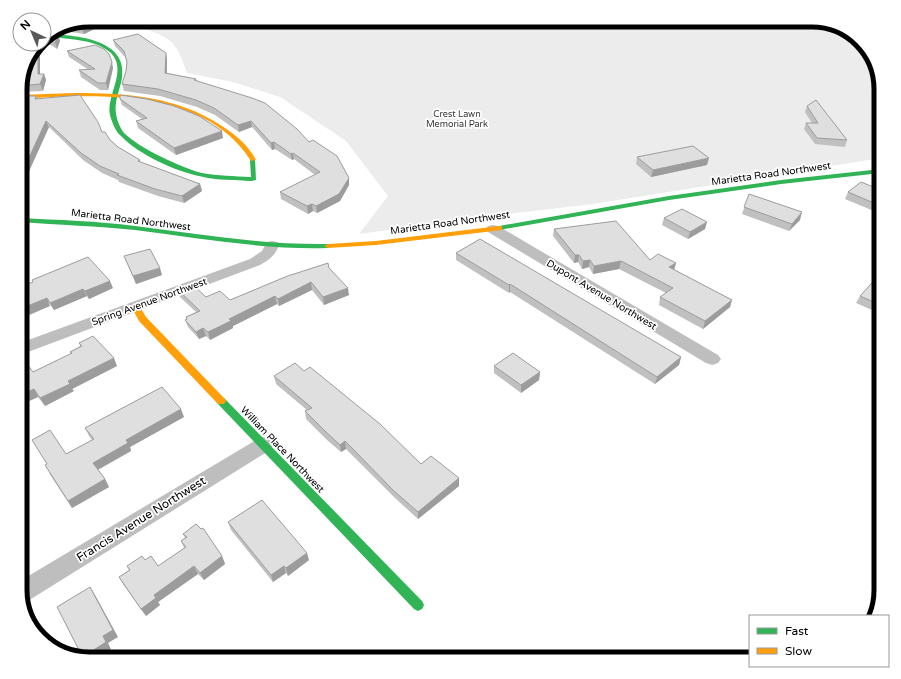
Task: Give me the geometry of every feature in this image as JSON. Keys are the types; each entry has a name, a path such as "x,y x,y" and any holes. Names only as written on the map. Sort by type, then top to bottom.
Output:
{"street":[{"path":"27,97 86,95 114,96 139,98 186,108 213,120 232,134 247,150 254,164 254,180 198,174 166,161 123,135 115,121 112,110 114,96 121,69 117,57 106,48 89,40 57,36"},
{"name":"Marietta Road Northwest","path":"27,220 108,225 225,241 272,245 324,246 376,243 493,229 669,198 874,173"},
{"name":"Dupont Avenue Northwest","path":"493,229 712,359"},
{"name":"Spring Avenue Northwest","path":"27,346 255,262 268,254 272,245"},
{"name":"William Place Northwest","path":"135,306 142,319 418,605"},
{"name":"Francis Avenue Northwest","path":"27,590 263,445"}],"green space":[{"name":"Crest Lawn Memorial Park","path":"139,27 824,28 839,33 850,40 861,51 868,62 872,73 874,90 874,159 593,204 359,234 388,196 346,141 280,97 233,82 187,73 178,51 172,43 165,37"}],"building":[{"path":"138,34 166,53 165,73 196,79 194,80 265,103 297,129 309,142 313,140 337,156 349,178 339,194 316,206 312,204 307,206 280,192 320,172 293,153 291,154 274,142 271,143 251,121 238,125 214,108 196,100 158,89 122,84 127,62 124,51 113,40"},
{"path":"58,35 55,43 52,41 52,40"},
{"path":"95,45 104,49 109,54 112,62 106,83 98,83 79,70 95,69 67,51"},
{"path":"38,54 38,74 44,74 40,84 27,85 29,73"},
{"path":"80,95 98,122 102,132 105,132 110,140 118,147 140,160 138,161 200,184 182,196 155,189 117,175 119,174 100,166 81,153 46,121 27,162 27,96 36,96 35,99"},
{"path":"120,95 147,99 174,106 199,116 222,131 174,148 136,121 147,118 120,99"},
{"path":"816,100 847,140 817,138 806,123 818,123 807,106"},
{"path":"693,146 709,158 653,170 637,157"},
{"path":"861,182 874,187 874,203 848,192"},
{"path":"749,194 802,212 792,224 744,207"},
{"path":"682,209 707,222 690,232 664,218"},
{"path":"616,221 650,260 658,254 676,263 669,267 732,300 705,321 660,297 673,288 621,261 594,266 590,260 583,261 579,255 575,255 554,229"},
{"path":"480,239 681,357 657,377 510,284 509,285 456,253"},
{"path":"150,249 160,268 133,276 124,256"},
{"path":"88,257 110,281 85,291 83,289 50,303 47,298 27,306 27,284 33,282 32,280"},
{"path":"328,263 329,268 348,288 323,297 311,282 278,299 275,296 229,319 231,321 208,332 203,328 196,332 185,320 187,319 186,317 200,311 177,289 192,284 206,297 220,291 230,300 290,275"},
{"path":"874,281 874,302 860,296"},
{"path":"93,336 114,358 68,381 70,384 40,398 34,389 27,392 27,364 33,372 72,353 70,352 82,346 79,343"},
{"path":"513,353 540,372 521,385 494,366"},
{"path":"295,363 304,371 310,367 380,424 421,464 431,456 459,478 418,512 394,491 345,441 340,445 326,432 305,411 312,408 274,376"},
{"path":"162,387 181,409 126,440 128,443 93,463 105,479 68,501 45,465 47,464 32,440 50,430 66,454 94,439 85,428"},
{"path":"262,500 307,553 286,568 284,566 271,575 228,522"},
{"path":"196,524 201,529 203,528 222,556 200,573 194,566 154,595 156,598 141,609 119,577 130,570 127,566 142,556 145,560 151,556 158,566 186,547 181,541 187,537 183,534"},
{"path":"90,587 113,630 103,636 106,642 91,652 80,651 57,607"}],"traffic: fast":[{"path":"57,36 77,38 97,43 113,53 120,66 113,113 121,133 138,146 181,168 199,174 226,178 254,179 253,160"},
{"path":"499,228 669,198 781,182 874,172"},
{"path":"27,220 108,225 245,243 300,247 328,246"},
{"path":"221,401 418,605"}],"traffic: slow":[{"path":"27,97 74,94 129,96 156,100 182,107 206,118 229,133 246,149 253,160"},
{"path":"328,246 376,243 499,228"},
{"path":"135,306 142,319 221,401"}]}
